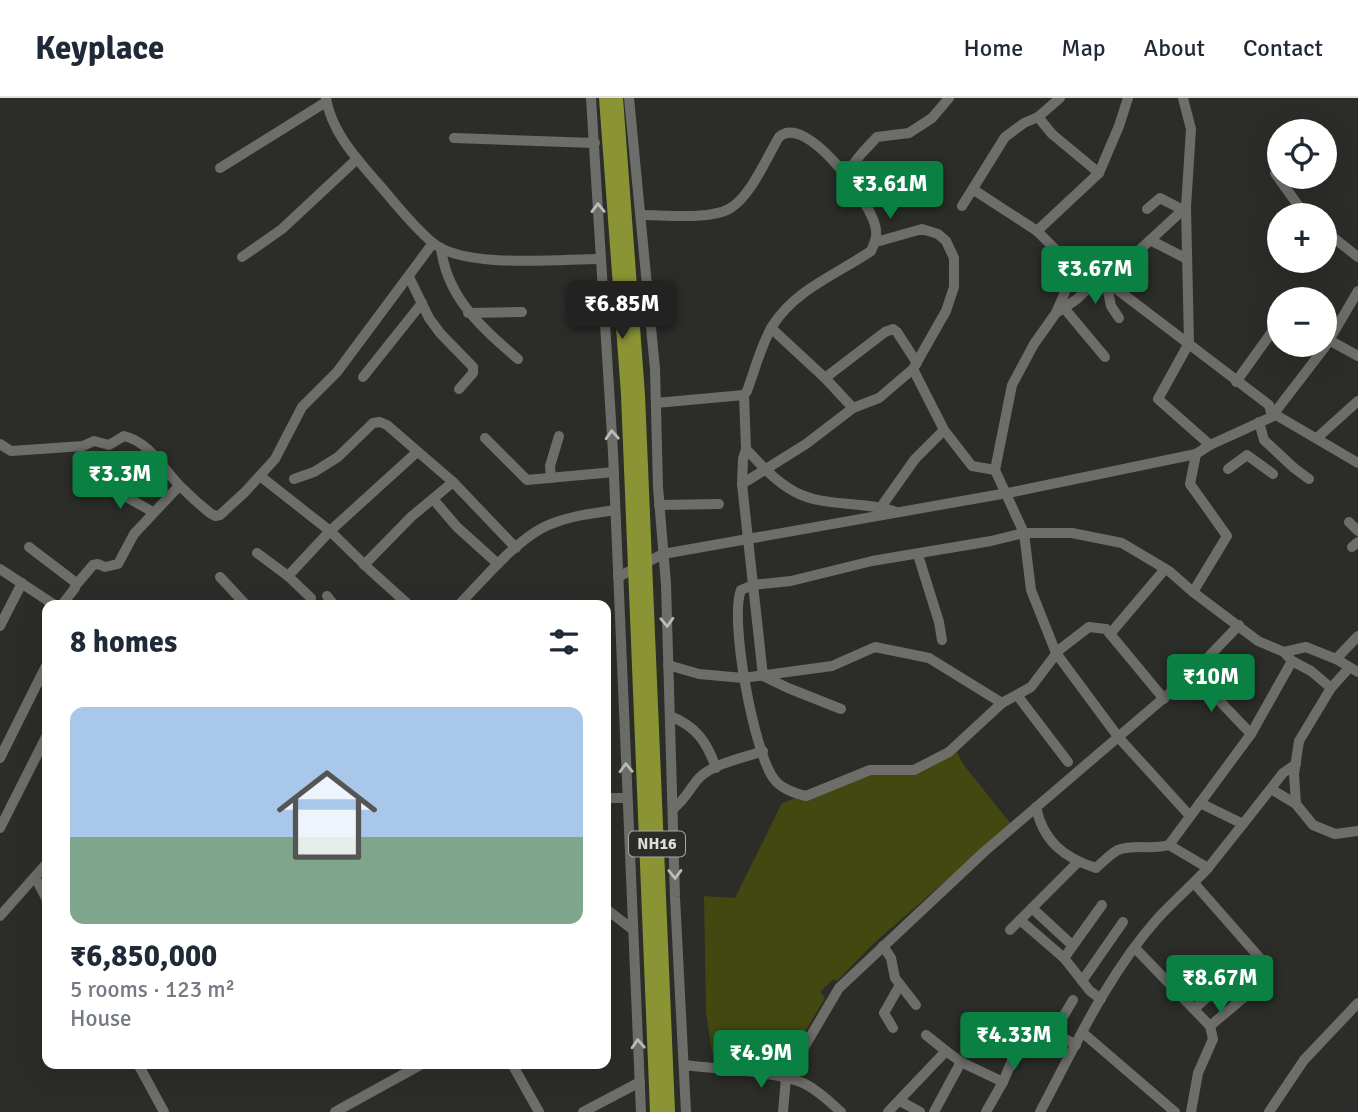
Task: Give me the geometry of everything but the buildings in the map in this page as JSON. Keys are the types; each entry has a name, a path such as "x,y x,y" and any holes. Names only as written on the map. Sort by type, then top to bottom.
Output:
{"highway":[{"name":"NH16","path":"606,98 640,549"},
{"name":"NH16","path":"616,98 638,395 657,1112"},
{"name":"NH16","path":"641,576 668,1112"}],"street":[{"path":"591,98 614,472 641,1112"},
{"path":"629,98 650,307 656,403 686,1112"},
{"path":"846,173 877,137 909,133 932,118 949,98"},
{"path":"962,206 1004,137 1038,117 1060,98"},
{"path":"1037,231 1099,173 1128,98"},
{"path":"1183,98 1191,129 1185,208 1189,343 1158,399 1210,445"},
{"path":"220,168 326,100 335,125 357,159 437,246 464,257 502,260 601,259"},
{"path":"1038,117 1052,134 1099,173"},
{"path":"641,215 713,214 729,209 748,190 784,132 798,133 832,158 846,173 875,222 876,242 871,251 793,302 771,328 744,395 746,449 742,484 763,676"},
{"path":"454,138 595,143"},
{"path":"242,257 282,229 357,159"},
{"path":"974,190 1037,231 1065,259 1103,280 1189,343 1269,405 1272,416"},
{"path":"1147,209 1160,198 1185,208"},
{"path":"1185,208 1103,280 1060,311 1034,344 1012,384 995,470 1024,533 1031,590 1056,653 1119,738 1190,816"},
{"path":"742,484 806,444 853,408 879,398 915,366 946,311 954,287 954,258 946,241 929,230 922,229 876,242"},
{"path":"1150,240 1187,258"},
{"path":"1337,240 1358,257"},
{"path":"0,444 10,451 83,446 94,441 109,445 124,436 134,438 155,456 179,486 215,516 229,508 260,477 282,447 302,407 337,372 409,277 437,246"},
{"path":"437,246 451,284 468,313 517,359"},
{"path":"1060,311 1068,279 1065,259"},
{"path":"409,277 440,333 474,367 459,389"},
{"path":"1103,280 1111,306 1119,318"},
{"path":"1337,326 1358,291"},
{"path":"363,377 422,303"},
{"path":"1060,311 1105,357"},
{"path":"468,313 522,312"},
{"path":"771,328 853,408"},
{"path":"825,378 889,330 897,332 944,430 972,466 995,470"},
{"path":"1236,382 1267,339"},
{"path":"1337,344 1358,356"},
{"path":"1272,416 1316,357"},
{"path":"656,403 744,395"},
{"path":"1318,438 1358,402"},
{"path":"618,577 663,554 1007,493 1196,454 1276,415 1358,463"},
{"path":"294,478 314,472 338,457 373,423 380,422 387,425 453,482 516,548"},
{"path":"1259,422 1264,440 1309,479"},
{"path":"881,506 915,459 944,430"},
{"path":"551,478 550,466 559,436"},
{"path":"485,438 527,480 614,472"},
{"path":"746,449 766,470 794,492 807,497 881,506 896,512"},
{"path":"288,576 330,531 417,452"},
{"path":"1193,592 1227,536 1190,484 1196,454"},
{"path":"1228,469 1247,455 1273,474"},
{"path":"260,477 330,531 403,600"},
{"path":"364,565 453,482"},
{"path":"102,484 153,512"},
{"path":"63,600 93,565 98,564 105,568 118,564 134,534 179,486"},
{"path":"433,499 457,527 498,565"},
{"path":"659,505 719,503"},
{"path":"464,600 538,530 551,524 615,510"},
{"path":"1349,522 1358,531"},
{"path":"1164,699 1106,629 1089,627 1056,653 1031,687 1002,704 949,752 914,770 870,770 806,796 774,779 763,751 743,678 739,596 741,590 753,585 790,581 872,561 918,555 1024,533 1072,533 1122,543 1165,569 1258,640 1284,652 1292,661 1311,671 1331,688"},
{"path":"29,547 73,579 76,585"},
{"path":"257,553 288,576 311,598"},
{"path":"918,555 939,621 942,640"},
{"path":"0,569 49,600"},
{"path":"1110,634 1165,569"},
{"path":"220,577 241,600"},
{"path":"0,626 22,583"},
{"path":"327,596 330,600"},
{"path":"783,1112 786,1078 839,988 985,851 1194,673 1239,625"},
{"path":"1336,659 1358,636"},
{"path":"668,665 699,674 743,678 832,666 875,647 929,658 1002,704"},
{"path":"1284,652 1306,647 1336,659 1354,670 1331,688 1299,741 1296,804"},
{"path":"1036,807 1040,825 1056,847 1078,862 1096,868 1116,851 1132,847 1154,849 1168,845 1251,734 1292,661"},
{"path":"1194,673 1251,734"},
{"path":"0,758 42,674"},
{"path":"763,676 841,709"},
{"path":"1017,695 1068,762"},
{"path":"670,716 700,734 711,752 716,768"},
{"path":"0,828 42,744"},
{"path":"673,808 690,792 697,780 716,768 763,751"},
{"path":"1053,1112 1042,1109 1101,999 1135,948 1158,919 1208,868 1283,773 1296,764"},
{"path":"1271,789 1296,804 1314,825 1335,834 1358,831"},
{"path":"611,798 627,798"},
{"path":"1200,803 1243,824"},
{"path":"1168,845 1208,868"},
{"path":"1010,930 1078,862"},
{"path":"0,916 42,869"},
{"path":"35,877 42,890"},
{"path":"1194,883 1266,965"},
{"path":"1064,958 1102,905"},
{"path":"1032,908 1072,945"},
{"path":"611,913 632,929"},
{"path":"1020,920 1064,958 1090,991 1101,999"},
{"path":"1082,981 1123,922"},
{"path":"883,946 891,956 892,974 916,1005"},
{"path":"1135,948 1210,1026 1213,1038 1198,1073 1191,1112"},
{"path":"1194,1009 1241,967"},
{"path":"893,1028 884,1013 900,985"},
{"path":"1210,1026 1255,988"},
{"path":"1054,1032 1073,1000"},
{"path":"1269,1112 1304,1060 1358,1003"},
{"path":"1349,1012 1358,1021"},
{"path":"986,1112 1030,1026 1036,1023 1076,1045"},
{"path":"1083,1033 1175,1112"},
{"path":"926,1035 961,1062 1003,1082"},
{"path":"888,1112 946,1051"},
{"path":"934,1112 961,1062"},
{"path":"684,1065 786,1078 805,1083 841,1112"},
{"path":"141,1069 164,1112"},
{"path":"335,1112 413,1069"},
{"path":"515,1069 539,1112"},
{"path":"583,1112 640,1082"},
{"path":"900,1101 920,1112"}],"green space":[{"path":"956,750 963,764 1011,824 874,943 837,981 834,979 820,992 825,998 792,1054 763,1060 712,1053 706,1013 704,896 735,898 782,803 872,771 916,771"}]}
